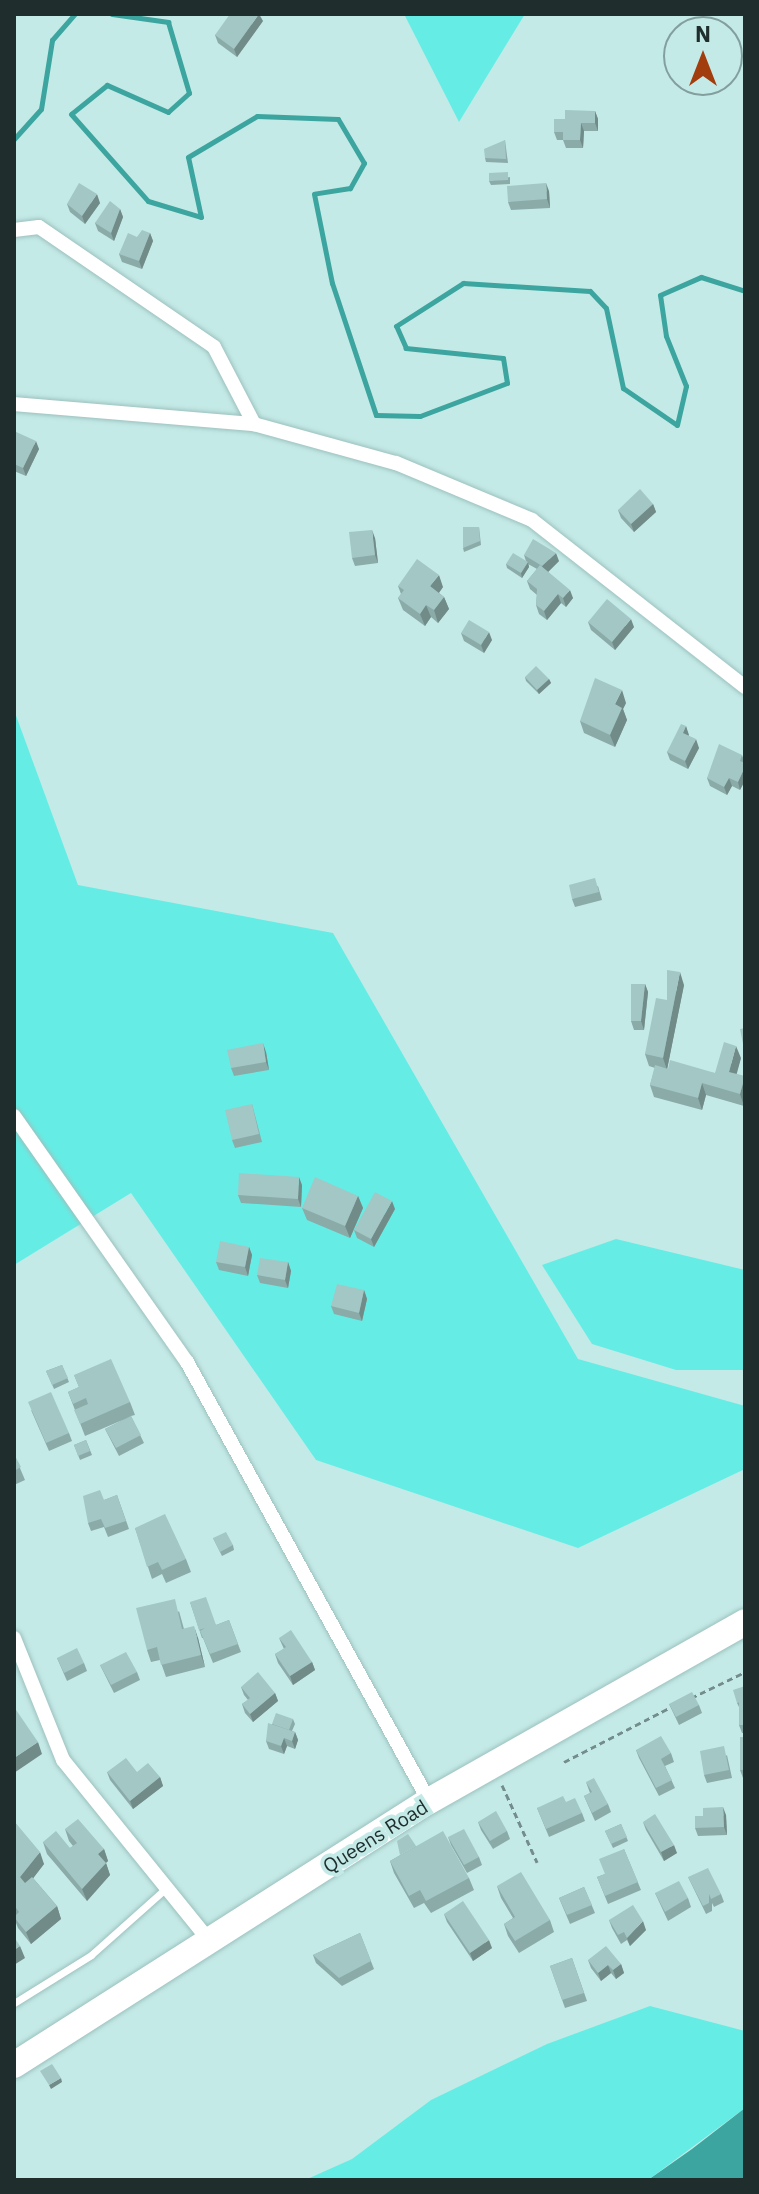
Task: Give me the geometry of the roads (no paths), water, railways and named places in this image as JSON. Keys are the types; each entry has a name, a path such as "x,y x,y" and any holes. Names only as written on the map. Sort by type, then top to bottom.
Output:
{"highway":[{"name":"Queens Road","path":"14,2065 429,1801 745,1622"}],"street":[{"path":"14,230 39,227 214,347 254,424"},
{"path":"14,404 254,424 396,463 532,520 745,687"},
{"path":"14,1116 187,1362 429,1801"},
{"path":"14,1638 63,1760 208,1939"}],"lane":[{"path":"14,2003 91,1955 165,1889"}],"waterway":[{"path":"14,139 41,109 52,40 75,14"},
{"path":"112,14 168,22 189,93 168,112 107,85 71,114 148,201 201,217 188,157 257,116 338,119 364,163 350,188 314,194 332,283 376,415 420,416 507,383 503,358 406,348 396,326 463,283 590,291 606,308 623,388 677,425 686,386 666,336 660,295 701,277 745,291"}]}
